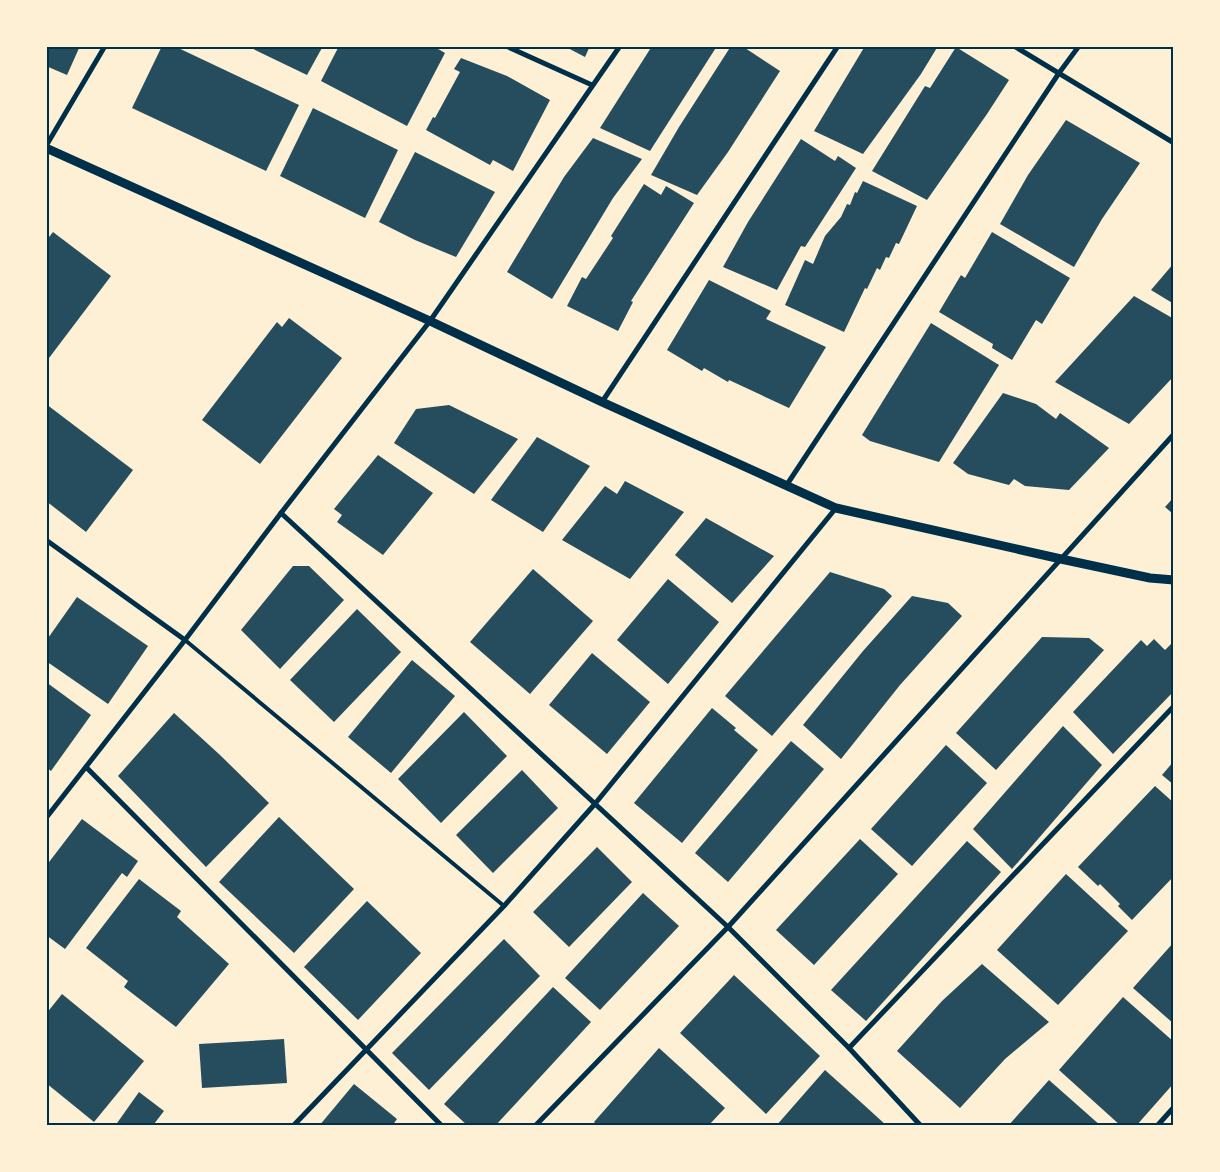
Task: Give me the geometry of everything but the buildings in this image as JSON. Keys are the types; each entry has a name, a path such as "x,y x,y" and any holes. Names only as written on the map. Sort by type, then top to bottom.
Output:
{"street":[{"path":"105,46 46,147 786,487 836,508 1150,578 1174,580"},
{"path":"506,46 592,85"},
{"path":"46,818 430,322 620,46"},
{"path":"602,402 838,46"},
{"path":"1014,46 1174,143"},
{"path":"786,487 1058,73 1079,46"},
{"path":"535,1126 728,927 1174,434"},
{"path":"292,1126 504,906 594,805 836,508"},
{"path":"281,513 594,805 728,927 849,1048 921,1126"},
{"path":"46,540 185,640"},
{"path":"849,1048 1174,706"},
{"path":"86,767 367,1048 442,1126"},
{"path":"1157,1126 1174,1107"}],"lane":[{"path":"185,640 504,906"}]}
